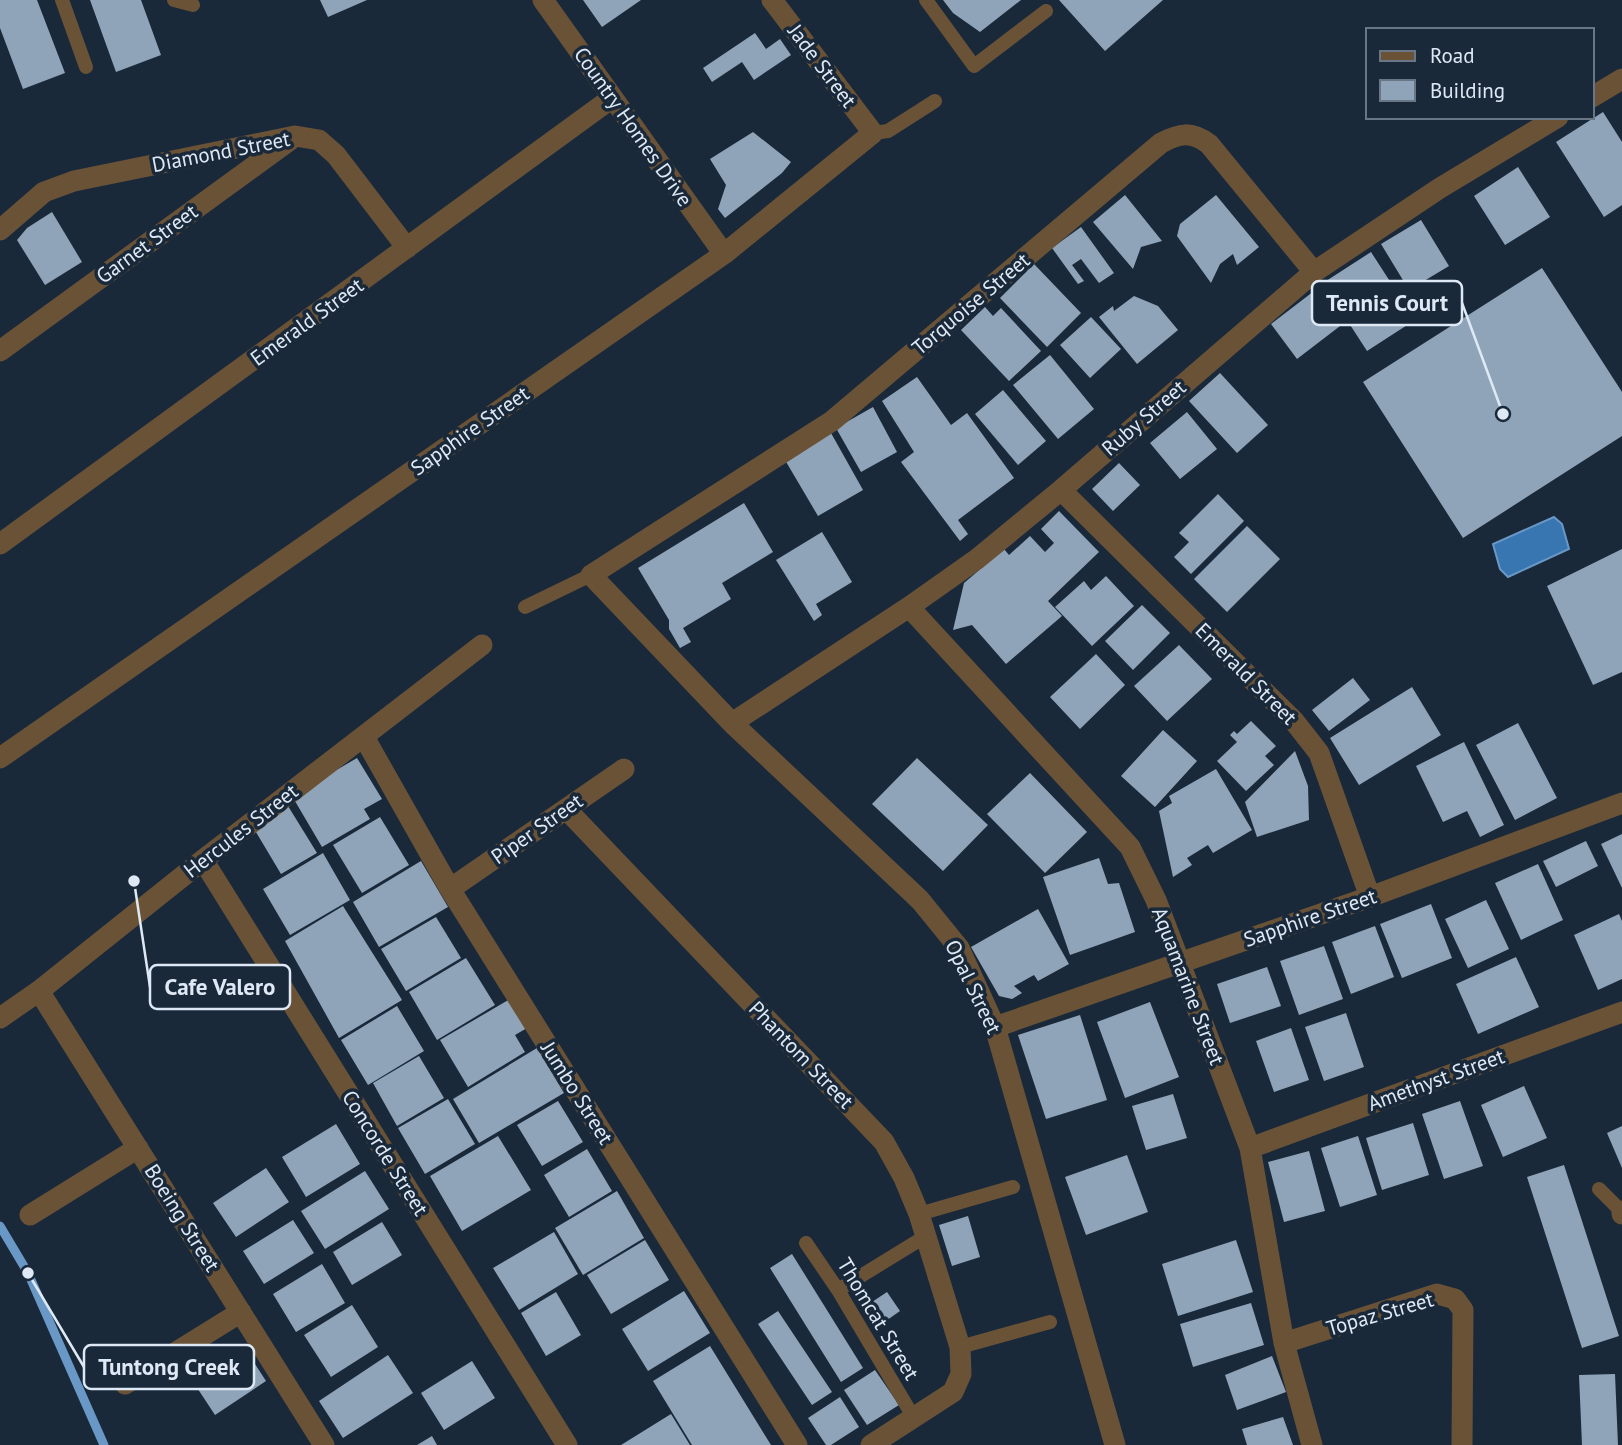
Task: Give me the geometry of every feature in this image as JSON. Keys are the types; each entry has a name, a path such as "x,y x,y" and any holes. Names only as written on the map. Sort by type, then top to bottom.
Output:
{"street":[{"name":"Country Homes Drive","path":"543,0 724,254"},
{"name":"Jade Street","path":"772,0 873,133"},
{"path":"1594,96 1622,79"},
{"name":"Emerald Street","path":"0,544 612,97"},
{"name":"Ruby Street","path":"732,723 909,607 976,559 1061,490 1314,272 1440,188 1556,119"},
{"name":"Sapphire Street","path":"0,758 724,254 873,133"},
{"name":"Torquoise Street","path":"591,575 832,421 1161,143 1181,133 1198,136 1209,144 1314,272"},
{"name":"Diamond Street","path":"0,230 44,192 74,181 295,136 320,140 336,155 408,248"},
{"name":"Garnet Street","path":"0,351 295,136"},
{"name":"Emerald Street","path":"1061,490 1294,721 1319,753 1370,897"},
{"name":"Opal Street","path":"591,575 732,723 920,900 959,948 995,1027 1115,1445"},
{"name":"Aquamarine Street","path":"909,607 1130,847 1156,900 1250,1148 1284,1343 1312,1445"},
{"name":"Hercules Street","path":"0,1018 39,991 202,860 482,645"},
{"name":"Jumbo Street","path":"364,737 450,889 797,1445"},
{"name":"Piper Street","path":"450,889 624,769"},
{"name":"Sapphire Street","path":"995,1027 1370,897 1622,803"},
{"name":"Phantom Street","path":"566,809 884,1142 904,1178 919,1214 960,1347"},
{"name":"Concorde Street","path":"202,860 567,1445"},
{"name":"Boeing Street","path":"39,991 324,1445"},
{"name":"Amethyst Street","path":"1250,1148 1622,1012"},
{"path":"30,1215 138,1148"},
{"name":"Topaz Street","path":"1284,1343 1437,1294 1455,1299 1463,1310 1462,1445"},
{"path":"125,1384 241,1312"},
{"path":"878,1443 953,1392 961,1374 960,1347"}],"lane":[{"path":"62,0 86,67"},
{"path":"174,0 193,5"},
{"path":"926,0 974,66 1046,11"},
{"name":"Sapphire Street","path":"873,133 888,131 935,101"},
{"path":"525,607 591,575"},
{"path":"919,1214 1013,1187"},
{"path":"1599,1189 1622,1212"},
{"path":"838,1290 926,1236"},
{"name":"Thomcat Street","path":"806,1243 838,1290 914,1418"},
{"path":"960,1347 1050,1322"}],"water":[{"path":"1554,517 1562,524 1569,549 1508,577 1500,569 1493,544"}],"building":[{"path":"0,0 37,0 65,73 23,89 0,28"},
{"path":"90,0 141,0 161,55 116,72"},
{"path":"320,0 367,0 328,17"},
{"path":"583,0 641,0 602,27"},
{"path":"943,0 1021,0 980,32 953,13"},
{"path":"1059,0 1163,0 1105,51"},
{"path":"755,33 766,49 780,39 791,55 754,80 742,62 712,82 703,68"},
{"path":"1603,112 1622,142 1622,205 1604,217 1556,142"},
{"path":"753,132 791,162 782,173 725,218 718,209 726,185 710,159"},
{"path":"1518,167 1550,217 1505,245 1474,196"},
{"path":"1125,195 1162,241 1141,247 1133,269 1093,222"},
{"path":"1216,195 1259,247 1237,265 1233,254 1220,264 1211,283 1177,236 1180,224"},
{"path":"52,212 82,262 45,285 17,240 27,228"},
{"path":"1421,220 1449,266 1409,290 1381,244"},
{"path":"1081,227 1114,273 1099,283 1081,259 1072,265 1084,281 1078,284 1052,248"},
{"path":"1371,252 1415,320 1367,351 1323,283"},
{"path":"1034,264 1081,313 1047,347 1000,298"},
{"path":"1542,268 1622,392 1622,436 1463,538 1363,382"},
{"path":"1318,288 1344,323 1297,359 1271,324"},
{"path":"1134,296 1158,306 1178,330 1137,364 1099,317 1113,306 1114,311"},
{"path":"985,307 993,316 1001,308 1041,351 1009,381 961,330"},
{"path":"1091,317 1121,349 1090,378 1060,345"},
{"path":"1050,355 1094,409 1058,439 1013,385"},
{"path":"1220,373 1268,425 1237,453 1189,401"},
{"path":"917,377 951,425 967,413 1014,478 958,520 968,534 960,541 901,462 914,452 882,401"},
{"path":"1003,390 1046,441 1018,465 975,414"},
{"path":"873,407 897,452 861,472 836,428"},
{"path":"1187,412 1217,449 1180,479 1150,443"},
{"path":"831,433 863,490 818,516 785,460"},
{"path":"1119,463 1140,485 1113,511 1092,489"},
{"path":"1218,494 1244,521 1191,574 1174,557 1189,542 1179,533"},
{"path":"744,503 773,552 722,583 731,599 683,628 691,642 680,648 669,629 669,620 638,568"},
{"path":"1059,511 1099,552 1048,601 1062,616 1006,664 972,625 953,630 964,583 1004,549 1009,555 1030,536 1045,552 1054,543 1041,529"},
{"path":"1247,526 1280,559 1227,612 1194,579"},
{"path":"822,532 852,582 816,604 822,615 814,621 776,560"},
{"path":"1622,549 1622,672 1593,685 1547,586"},
{"path":"1106,576 1134,606 1092,646 1055,607 1084,581 1091,590"},
{"path":"1142,605 1170,633 1133,670 1105,641"},
{"path":"1179,645 1212,679 1167,721 1134,686"},
{"path":"1096,654 1125,685 1080,729 1050,697"},
{"path":"1353,678 1370,700 1329,731 1312,710"},
{"path":"1412,687 1441,735 1359,785 1330,738"},
{"path":"1251,721 1276,746 1265,756 1274,765 1246,791 1217,761 1237,742 1230,735 1234,731 1237,734"},
{"path":"1518,723 1557,798 1515,820 1476,745"},
{"path":"1163,730 1197,761 1155,807 1121,776"},
{"path":"1464,742 1504,825 1480,837 1467,811 1443,822 1416,766"},
{"path":"1295,751 1308,786 1309,820 1257,837 1245,802"},
{"path":"357,758 382,799 364,809 370,819 322,847 292,796"},
{"path":"917,758 988,825 943,871 872,804"},
{"path":"1216,769 1252,830 1213,853 1208,845 1187,858 1192,865 1173,877 1159,811 1172,803 1169,796"},
{"path":"1030,773 1087,832 1045,873 987,814"},
{"path":"288,806 317,853 281,874 253,827"},
{"path":"380,817 409,865 362,893 333,845"},
{"path":"1622,834 1622,888 1601,844"},
{"path":"1586,841 1598,866 1556,887 1543,861"},
{"path":"323,853 350,900 290,935 263,889"},
{"path":"1099,858 1108,884 1119,883 1135,932 1070,955 1043,877"},
{"path":"421,861 448,907 379,947 353,902"},
{"path":"1538,864 1563,920 1521,940 1495,883"},
{"path":"1486,900 1509,949 1468,968 1445,919"},
{"path":"1431,904 1452,958 1402,978 1380,924"},
{"path":"343,906 402,1000 339,1038 285,941"},
{"path":"1038,909 1069,964 1038,981 1034,975 1014,986 1022,993 1012,999 999,996 971,947"},
{"path":"1619,914 1622,921 1622,979 1598,990 1574,935"},
{"path":"436,917 461,958 406,991 381,949"},
{"path":"1375,926 1394,977 1351,994 1332,942"},
{"path":"1324,946 1343,999 1299,1015 1280,961"},
{"path":"1516,957 1539,1007 1478,1034 1456,984"},
{"path":"466,958 495,1005 437,1040 409,992"},
{"path":"1267,967 1281,1006 1230,1023 1217,984"},
{"path":"510,999 527,1028 515,1035 525,1052 468,1087 440,1040"},
{"path":"1150,1002 1179,1077 1125,1098 1097,1022"},
{"path":"397,1006 424,1051 368,1085 341,1040"},
{"path":"1346,1013 1364,1067 1324,1081 1305,1027"},
{"path":"1080,1015 1107,1100 1046,1119 1018,1035"},
{"path":"1291,1028 1309,1080 1274,1092 1256,1041"},
{"path":"537,1048 564,1093 479,1143 453,1099"},
{"path":"419,1056 444,1098 397,1126 373,1083"},
{"path":"1524,1086 1547,1138 1503,1157 1481,1105"},
{"path":"1173,1094 1187,1138 1146,1150 1132,1106"},
{"path":"448,1099 475,1144 425,1174 398,1128"},
{"path":"558,1101 583,1142 542,1166 517,1125"},
{"path":"1460,1101 1483,1166 1444,1179 1422,1114"},
{"path":"1413,1123 1429,1175 1382,1190 1366,1138"},
{"path":"336,1124 360,1164 306,1197 282,1157"},
{"path":"1622,1126 1622,1168 1607,1133"},
{"path":"498,1136 531,1190 462,1231 430,1176"},
{"path":"1358,1136 1377,1195 1340,1207 1321,1148"},
{"path":"587,1149 612,1191 569,1217 544,1175"},
{"path":"1309,1151 1325,1211 1284,1222 1268,1162"},
{"path":"1127,1155 1148,1212 1086,1235 1065,1177"},
{"path":"1564,1165 1619,1336 1582,1348 1527,1177"},
{"path":"266,1168 289,1202 236,1237 213,1203"},
{"path":"365,1171 389,1209 325,1249 301,1211"},
{"path":"617,1191 644,1238 583,1275 555,1228"},
{"path":"968,1216 980,1257 952,1266 939,1225"},
{"path":"293,1220 314,1253 264,1284 243,1251"},
{"path":"382,1222 402,1255 352,1285 333,1252"},
{"path":"554,1232 578,1274 519,1310 493,1268"},
{"path":"645,1240 669,1280 611,1314 587,1275"},
{"path":"1236,1240 1253,1292 1178,1316 1162,1264"},
{"path":"792,1254 863,1368 841,1382 770,1268"},
{"path":"322,1264 345,1303 296,1332 273,1294"},
{"path":"684,1291 710,1333 648,1371 622,1329"},
{"path":"556,1292 581,1335 546,1356 521,1313"},
{"path":"887,1292 900,1311 880,1325 866,1306"},
{"path":"1251,1303 1264,1345 1193,1367 1180,1324"},
{"path":"352,1305 378,1347 331,1377 304,1335"},
{"path":"778,1311 832,1392 812,1405 758,1324"},
{"path":"242,1344 266,1381 215,1415 190,1377"},
{"path":"710,1346 771,1445 692,1445 653,1381"},
{"path":"388,1355 413,1393 343,1438 319,1401"},
{"path":"1272,1356 1286,1392 1237,1410 1225,1375"},
{"path":"472,1361 495,1398 444,1430 421,1393"},
{"path":"875,1370 899,1405 867,1425 844,1390"},
{"path":"1615,1374 1618,1445 1582,1445 1579,1375"},
{"path":"840,1397 859,1427 831,1445 826,1445 808,1418"},
{"path":"671,1414 690,1445 621,1445"},
{"path":"1283,1417 1293,1445 1247,1445 1242,1429"},
{"path":"432,1436 437,1445 417,1445"}],"waterway":[{"path":"0,1226 28,1273 104,1445"}],"place":[{"name":"Tennis Court","path":"1503,414"},
{"name":"Cafe Valero","path":"134,881"},
{"name":"Tuntong Creek","path":"28,1273"}]}
